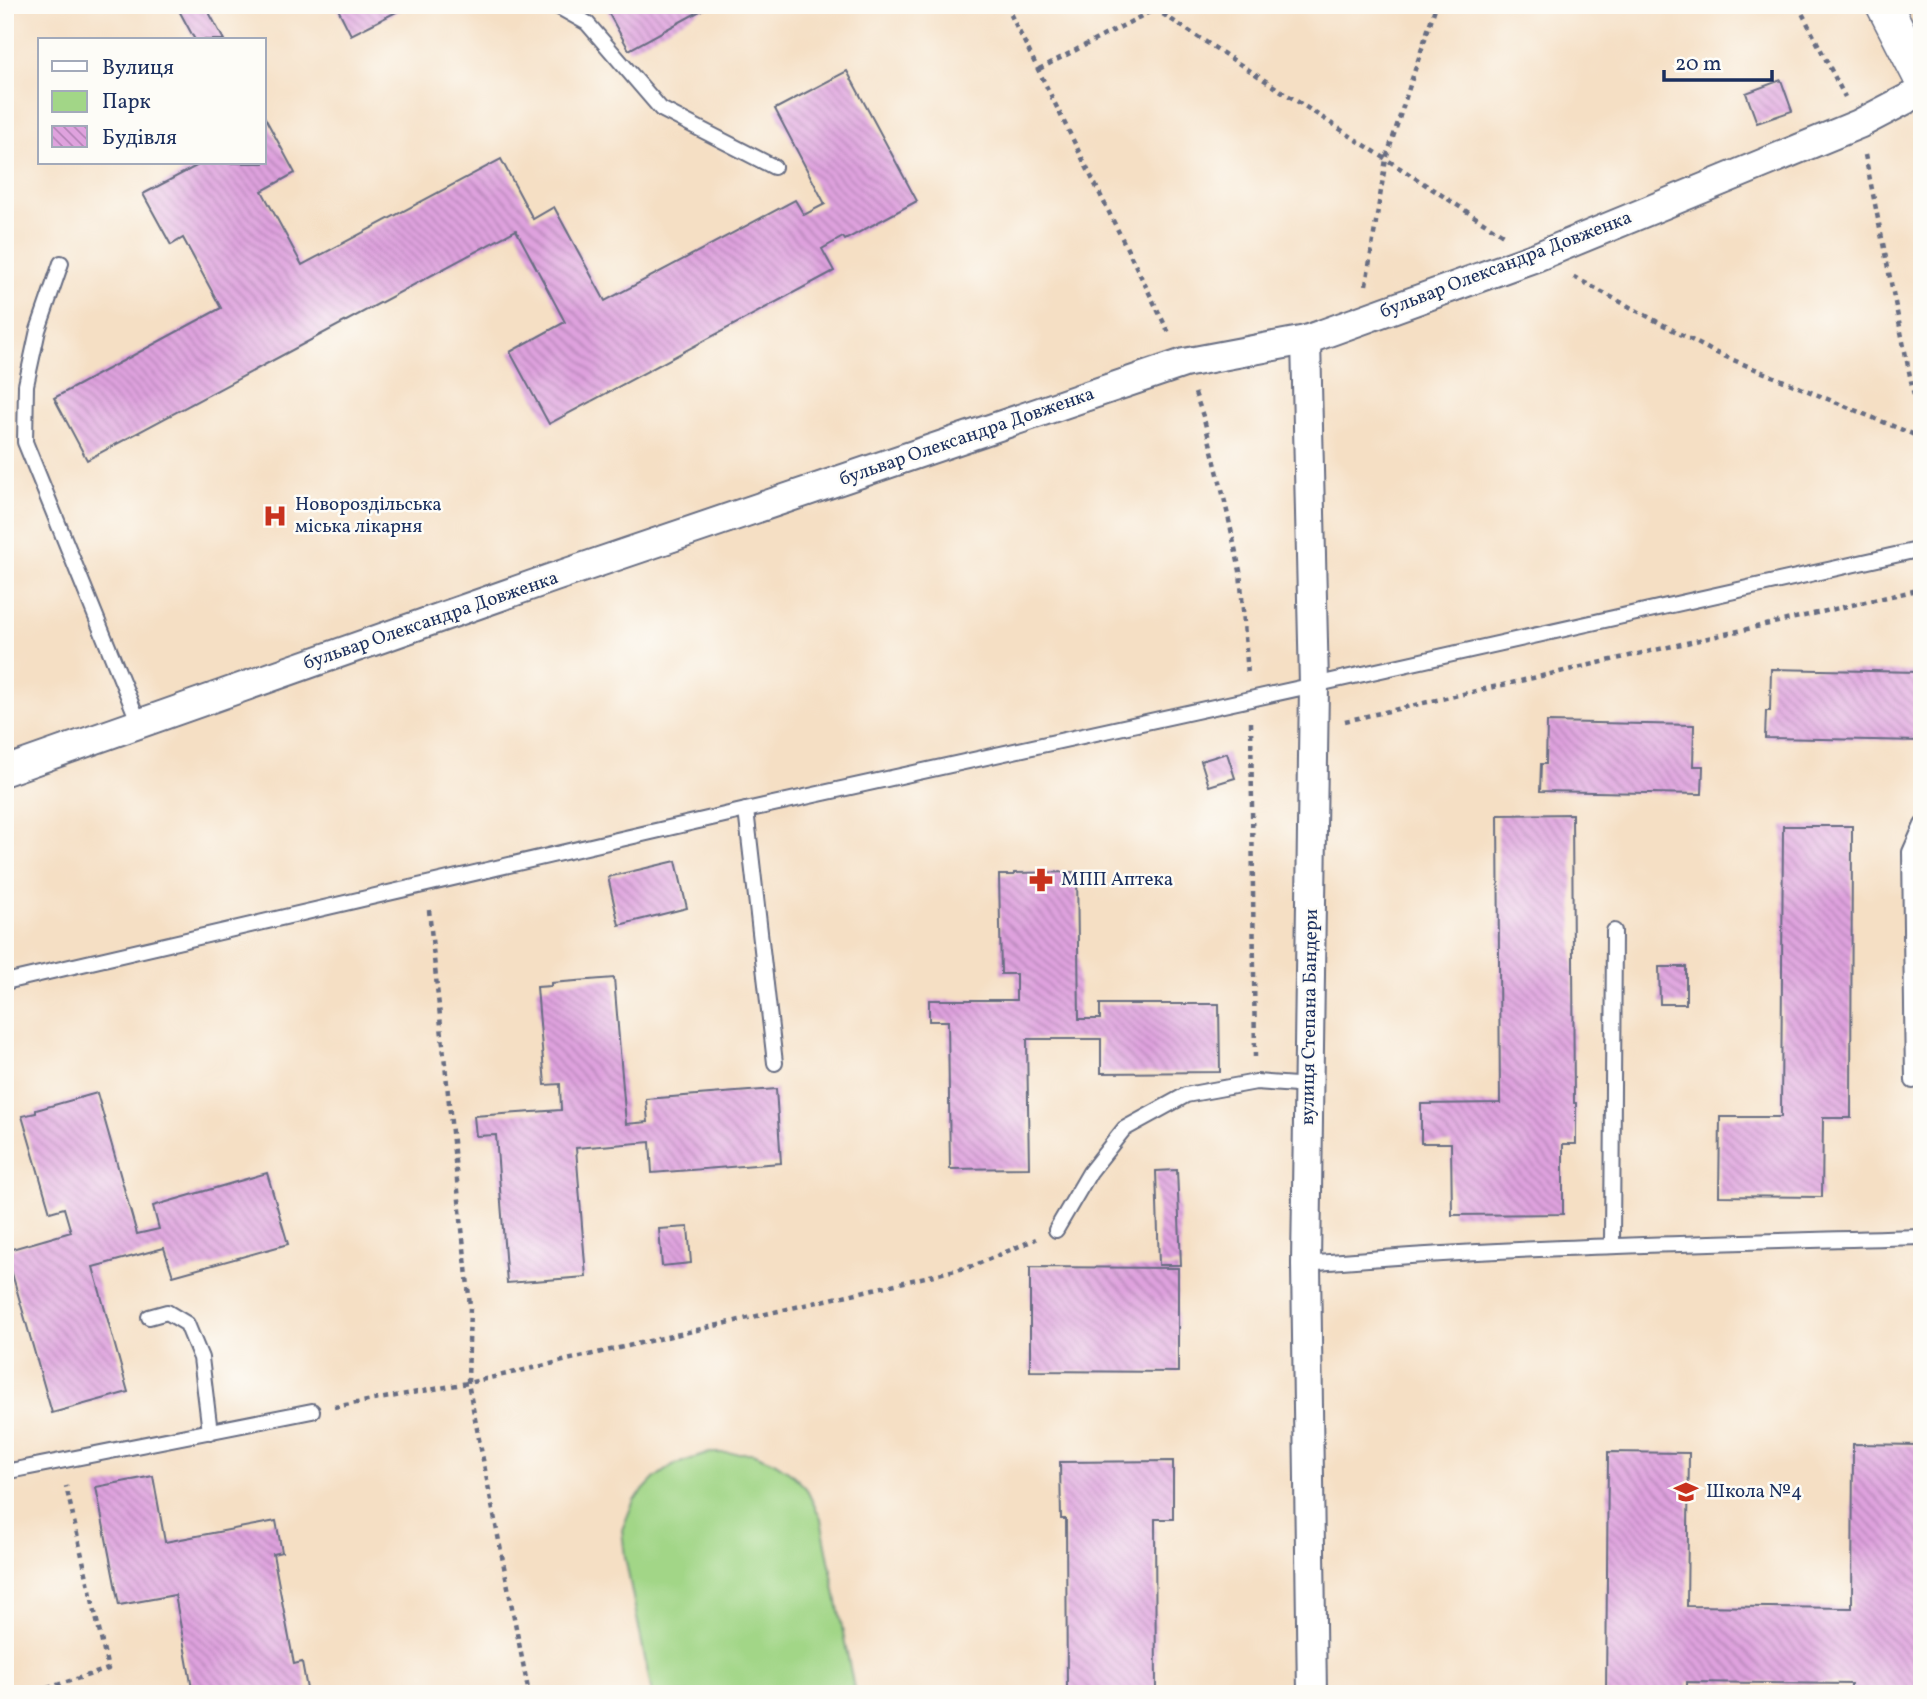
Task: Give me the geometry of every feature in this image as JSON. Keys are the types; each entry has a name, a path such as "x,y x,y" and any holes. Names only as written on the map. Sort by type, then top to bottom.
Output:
{"street":[{"path":"1884,5 1922,79"},
{"name":"бульвар Олександра Довженка","path":"5,771 552,578 1184,363 1306,341 1536,257 1859,124 1922,91"},
{"name":"вулиця Степана Бандери","path":"1306,341 1314,685 1306,1264 1312,1694"}],"lane":[{"path":"555,5 587,23 661,109 774,167"},
{"path":"61,263 38,330 26,385 25,442 139,723"},
{"path":"5,982 746,810 1922,549"},
{"path":"746,810 775,1063"},
{"path":"1913,1081 1910,852 1922,825"},
{"path":"1612,1245 1614,931"},
{"path":"1056,1230 1090,1172 1124,1129 1186,1095 1256,1082 1310,1086"},
{"path":"1306,1264 1410,1255 1612,1245 1922,1237"},
{"path":"149,1317 167,1312 187,1324 201,1358 210,1432"},
{"path":"5,1472 313,1411"}],"path":[{"path":"1006,5 1184,363 1204,419 1225,502 1240,572 1250,699 1256,1082"},
{"path":"1039,69 1163,5"},
{"path":"1360,321 1386,159 1436,5"},
{"path":"1798,5 1859,124 1922,435"},
{"path":"1314,728 1922,589"},
{"path":"426,885 470,1306 468,1384 529,1694"},
{"path":"313,1411 468,1384 973,1265 1056,1230"},
{"path":"28,1694 108,1669 60,1462"}],"green space":[{"path":"710,1453 752,1453 791,1473 806,1488 821,1519 855,1694 652,1694 622,1530 634,1500 655,1478 673,1465"}],"building":[{"path":"176,5 205,5 223,38 194,38"},
{"path":"336,5 410,5 351,35"},
{"path":"604,5 711,5 629,50"},
{"path":"847,71 917,201 845,240 843,237 822,249 834,271 549,424 510,352 565,322 516,230 87,460 54,398 221,308 183,238 171,245 143,194 200,164 266,164 266,120 295,173 262,191 302,265 501,159 533,219 554,207 605,301 795,200 804,215 825,204 775,109"},
{"path":"1781,80 1792,111 1757,123 1746,93"},
{"path":"1771,669 1919,672 1918,713 1922,713 1922,741 1765,738 1766,711 1770,711"},
{"path":"1547,722 1694,725 1693,766 1703,766 1702,794 1540,791 1541,764 1546,764"},
{"path":"1227,753 1235,778 1209,786 1201,761"},
{"path":"1572,814 1576,1144 1563,1144 1563,1214 1452,1215 1451,1143 1421,1143 1421,1104 1500,1103 1498,815"},
{"path":"1783,826 1852,826 1851,1118 1823,1118 1822,1197 1719,1196 1720,1117 1781,1117"},
{"path":"676,861 687,908 619,925 608,877"},
{"path":"1077,872 1079,1019 1100,1019 1100,1004 1219,1004 1220,1072 1101,1073 1101,1039 1027,1039 1029,1168 950,1169 948,1021 929,1021 929,1000 1016,1000 1016,974 1001,974 999,875"},
{"path":"1659,967 1686,967 1686,1004 1660,1004"},
{"path":"614,978 626,1124 648,1122 646,1099 776,1089 781,1163 652,1173 650,1142 576,1148 586,1277 507,1283 496,1135 476,1136 474,1116 561,1110 560,1084 545,1085 537,987 551,986 551,983"},
{"path":"97,1093 137,1234 159,1229 153,1206 267,1173 288,1244 173,1276 164,1248 93,1267 128,1392 52,1413 11,1270 5,1272 5,1251 71,1232 64,1208 50,1212 22,1116"},
{"path":"1177,1170 1181,1265 1159,1265 1156,1171"},
{"path":"688,1227 691,1263 662,1266 659,1229"},
{"path":"1030,1267 1178,1268 1178,1372 1030,1371"},
{"path":"1853,1444 1922,1445 1922,1694 1851,1694 1851,1684 1687,1682 1687,1694 1606,1694 1608,1452 1689,1453 1687,1606 1852,1608"},
{"path":"1173,1461 1173,1519 1155,1519 1156,1694 1067,1694 1066,1519 1061,1519 1060,1462"},
{"path":"153,1476 165,1542 276,1521 282,1552 273,1554 294,1664 302,1662 307,1689 282,1694 193,1694 175,1595 119,1605 96,1487"}],"place":[{"name":"Новороздільська міська лікарня","path":"275,516"},
{"name":"МПП Аптека","path":"1041,880"},
{"name":"Школа №4","path":"1686,1492"}]}
